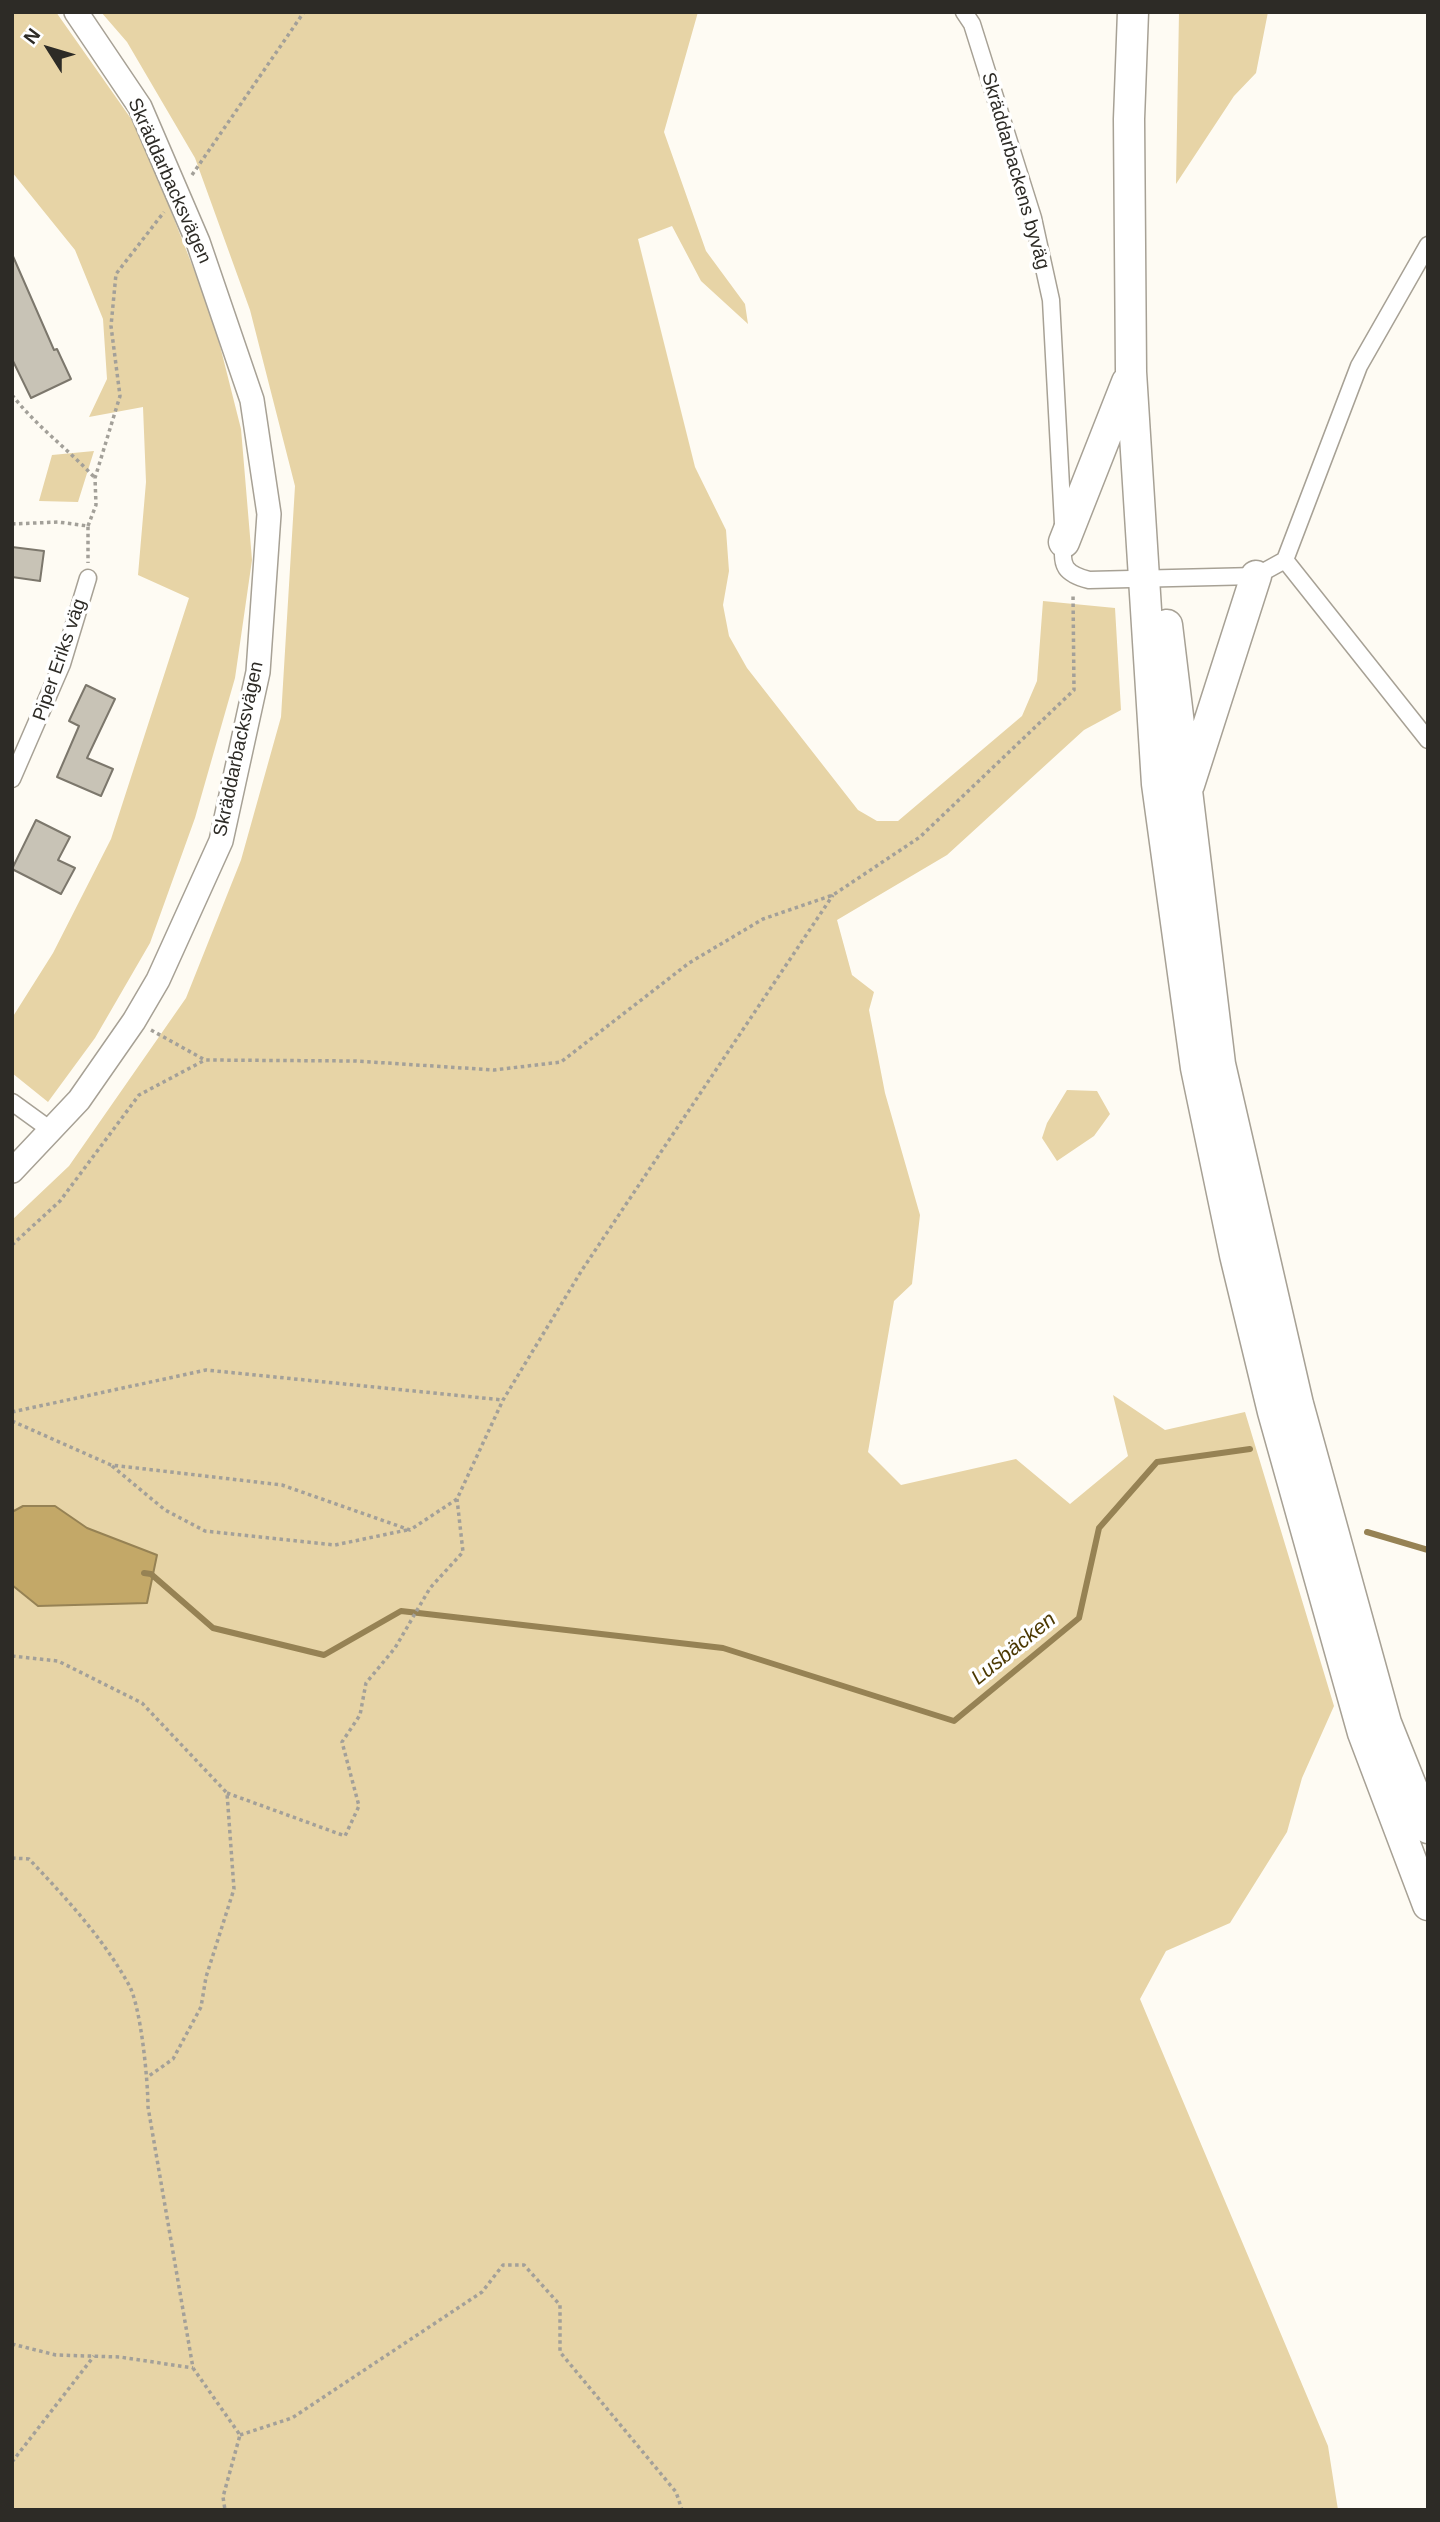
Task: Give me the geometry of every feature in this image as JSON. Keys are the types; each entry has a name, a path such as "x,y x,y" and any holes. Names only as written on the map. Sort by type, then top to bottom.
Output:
{"highway":[{"path":"1133,12 1129,119 1131,372 1153,579 1185,795 1220,1064 1298,1404 1387,1723 1428,1828"},
{"path":"1152,12 1148,121 1157,783 1196,1068 1235,1255 1273,1412 1363,1733 1428,1905"},
{"path":"1064,542 1131,372"},
{"path":"1185,795 1256,576"}],"street":[{"name":"Skräddarbacksvägen","path":"12,1171 79,1100 134,1021 158,980 221,841 258,672 269,514 252,400 198,242 140,107 76,12"},
{"name":"Skräddarbackens byväg","path":"964,12 972,24 1033,218 1051,300 1064,542 1061,559 1065,569 1073,576"},
{"path":"1073,576 1089,580 1256,576 1285,560 1359,366 1428,245"},
{"path":"1285,560 1428,740"},
{"name":"Piper Eriks väg","path":"12,779 62,664 88,578"},
{"path":"12,1102 52,1131"}],"path":[{"path":"88,578 88,526 96,505 95,478 120,396 111,326 116,274 178,195 304,12"},
{"path":"12,395 29,417 95,478"},
{"path":"12,524 58,523 88,526"},
{"path":"12,1245 60,1201 139,1095 205,1060 356,1061 494,1070 561,1062 689,962 763,919 833,895 920,837 1074,690 1073,576"},
{"path":"12,1656 58,1661 142,1703 227,1793 345,1836 359,1806 342,1742 360,1715 366,1683 395,1648 429,1588 463,1552 457,1499 503,1400 582,1270 833,895"},
{"path":"134,1021 205,1060"},
{"path":"12,1412 206,1370 503,1400"},
{"path":"12,1421 111,1465 165,1510 205,1531 335,1545 410,1530 457,1499"},
{"path":"111,1465 282,1485 410,1530"},
{"path":"149,2076 173,2059 201,2007 206,1977 234,1889 227,1793"},
{"path":"12,1858 29,1859 80,1913 131,1988 149,2076 148,2107 193,2368 240,2435"},
{"path":"240,2435 292,2417 482,2292 503,2265 524,2265 560,2305 560,2352 676,2492 682,2510"},
{"path":"12,2344 56,2355 120,2357 193,2368"},
{"path":"12,2462 94,2356"},
{"path":"225,2510 222,2497 240,2435"}],"shaded area":[{"path":"12,12 56,12 139,130 213,318 241,429 252,560 235,678 195,818 150,943 95,1038 48,1102 12,1073 12,1018 53,953 111,839 189,598 138,575 146,482 143,407 89,417 107,379 103,319 75,250 12,172"},
{"path":"101,12 698,12 664,132 706,251 745,304 748,324 701,281 672,226 638,239 695,467 726,530 729,571 723,605 729,636 747,668 858,810 877,821 898,821 1022,716 1037,681 1043,601 1115,608 1121,710 1084,730 947,855 837,920 852,975 874,992 869,1010 885,1093 920,1215 912,1284 894,1301 868,1452 901,1485 1016,1459 1070,1504 1128,1456 1113,1395 1165,1430 1245,1412 1334,1706 1302,1778 1287,1832 1230,1923 1166,1951 1140,1999 1328,2446 1338,2510 12,2510 12,1585 38,1606 151,1574 156,1555 87,1528 55,1506 23,1506 12,1512 12,1220 69,1166 186,998 241,860 281,717 295,486 250,310 195,158 127,42"},
{"path":"1179,12 1268,12 1256,73 1234,96 1176,184"},
{"path":"94,451 78,502 39,501 52,455"},
{"path":"1067,1090 1097,1091 1110,1114 1094,1136 1057,1161 1042,1138 1047,1123"},
{"path":"23,1506 55,1506 87,1528 157,1555 147,1603 38,1606 12,1585 12,1512"}],"building":[{"path":"12,254 54,350 57,349 71,379 31,398 12,359"},
{"path":"12,547 44,551 40,581 12,577"},
{"path":"86,685 115,699 87,758 113,769 101,796 57,777 79,726 69,721"},
{"path":"36,820 70,837 58,860 75,868 61,894 12,869"}],"waterway":[{"path":"144,1573 151,1574 213,1628 324,1655 401,1611 723,1648 954,1721 1079,1618 1099,1528 1157,1462 1250,1449"},
{"name":"Lusbäcken","path":"1367,1532 1428,1550"}]}
